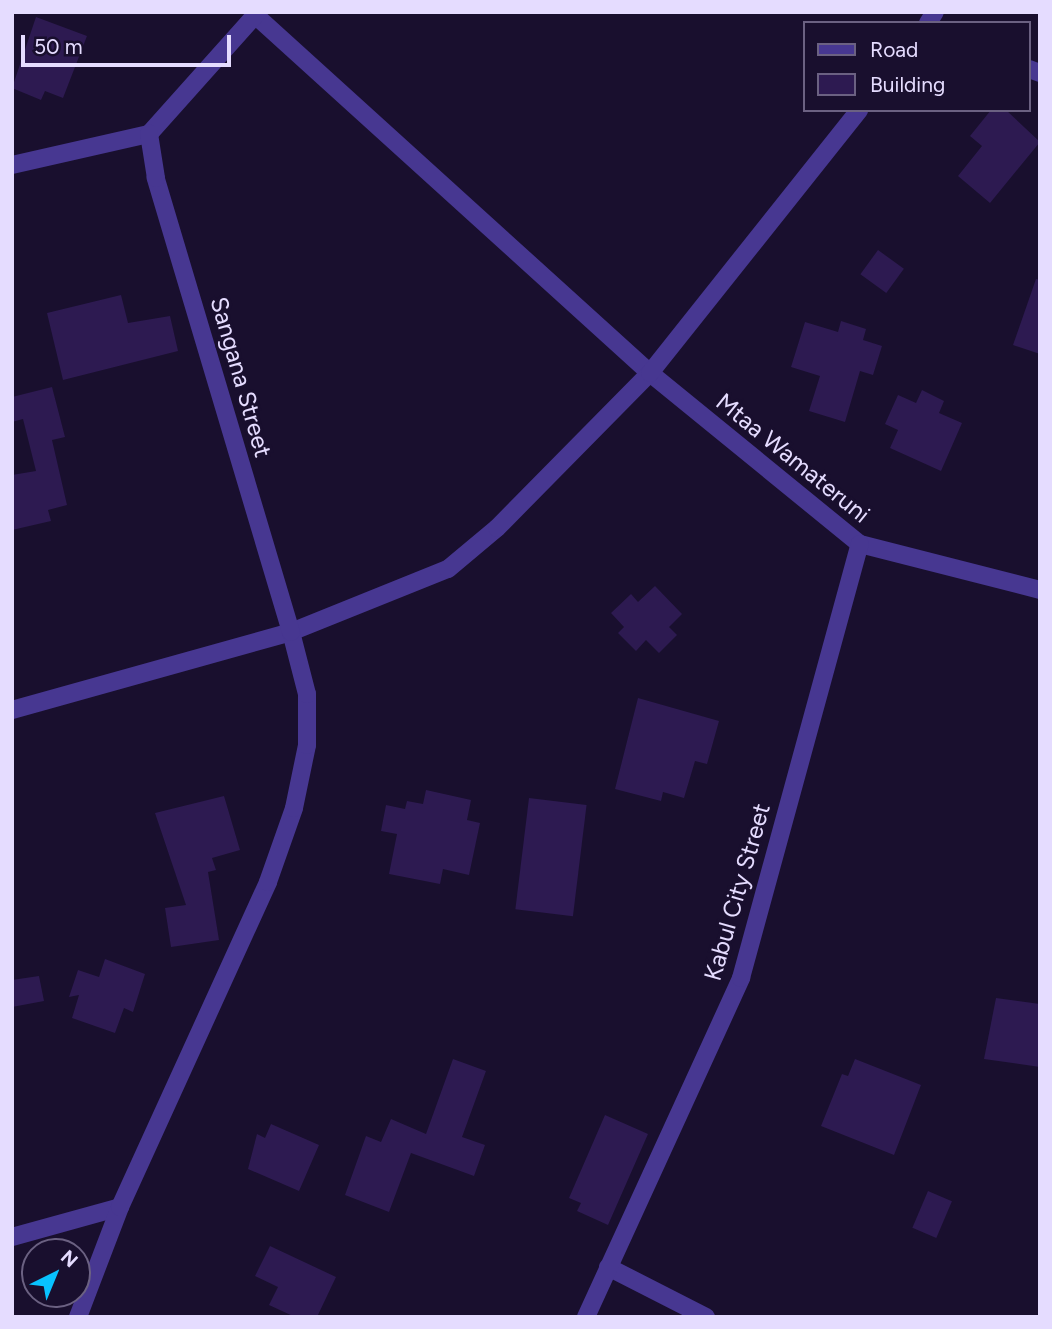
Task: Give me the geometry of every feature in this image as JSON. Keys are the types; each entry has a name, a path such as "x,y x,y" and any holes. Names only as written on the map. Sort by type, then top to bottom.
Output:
{"street":[{"path":"12,165 149,134 256,14"},
{"name":"Mtaa Wamateruni","path":"256,14 650,373 860,544 1040,590"},
{"path":"12,710 291,632 448,569 497,528 650,373 857,112"},
{"name":"Sangana Street","path":"78,1317 120,1207 268,882 294,808 307,719 291,632 156,177 149,134"},
{"name":"Kabul City Street","path":"586,1317 741,978 860,544"},
{"path":"12,1237 120,1207"},
{"path":"608,1267 706,1317"}],"building":[{"path":"36,17 87,36 63,98 45,91 41,100 12,88"},
{"path":"989,112 1008,112 1040,142 990,203 958,176 982,146 970,136"},
{"path":"878,250 904,269 886,293 860,274"},
{"path":"1036,279 1040,280 1040,354 1013,345"},
{"path":"121,295 128,323 170,316 178,351 63,380 47,313"},
{"path":"841,321 866,329 863,340 882,346 873,375 860,371 845,422 809,411 820,376 791,367 805,322 838,332"},
{"path":"52,387 65,437 52,440 67,505 48,510 51,521 12,530 12,475 36,471 23,419 12,422 12,397"},
{"path":"922,390 944,401 939,413 962,423 941,471 890,448 898,430 885,424 898,395 916,403"},
{"path":"655,586 682,614 669,627 677,635 659,653 646,640 636,651 618,633 624,627 611,613 631,594 638,602"},
{"path":"638,698 719,721 707,764 695,761 684,798 663,792 661,801 615,789"},
{"path":"426,790 471,800 467,820 480,823 469,875 443,869 440,884 389,874 397,834 381,831 386,805 405,809 407,801 423,804"},
{"path":"224,796 240,850 212,858 216,870 208,872 219,940 171,947 165,908 186,905 155,813"},
{"path":"529,798 587,805 573,916 515,909"},
{"path":"105,959 145,974 133,1012 124,1008 115,1033 72,1018 79,995 69,997 78,970 99,977"},
{"path":"39,976 44,1001 12,1007 12,980"},
{"path":"996,998 1040,1004 1040,1067 984,1059"},
{"path":"453,1059 486,1071 462,1137 485,1145 474,1176 411,1153 389,1212 345,1195 366,1136 381,1142 391,1119 426,1134"},
{"path":"855,1059 921,1085 894,1155 821,1126 842,1074 848,1076"},
{"path":"605,1115 648,1134 608,1225 577,1211 581,1203 569,1198"},
{"path":"271,1124 319,1145 299,1191 248,1169 257,1134 265,1138"},
{"path":"928,1191 952,1201 936,1238 912,1228"},
{"path":"270,1246 336,1277 317,1317 295,1317 269,1305 278,1287 255,1276"}]}
